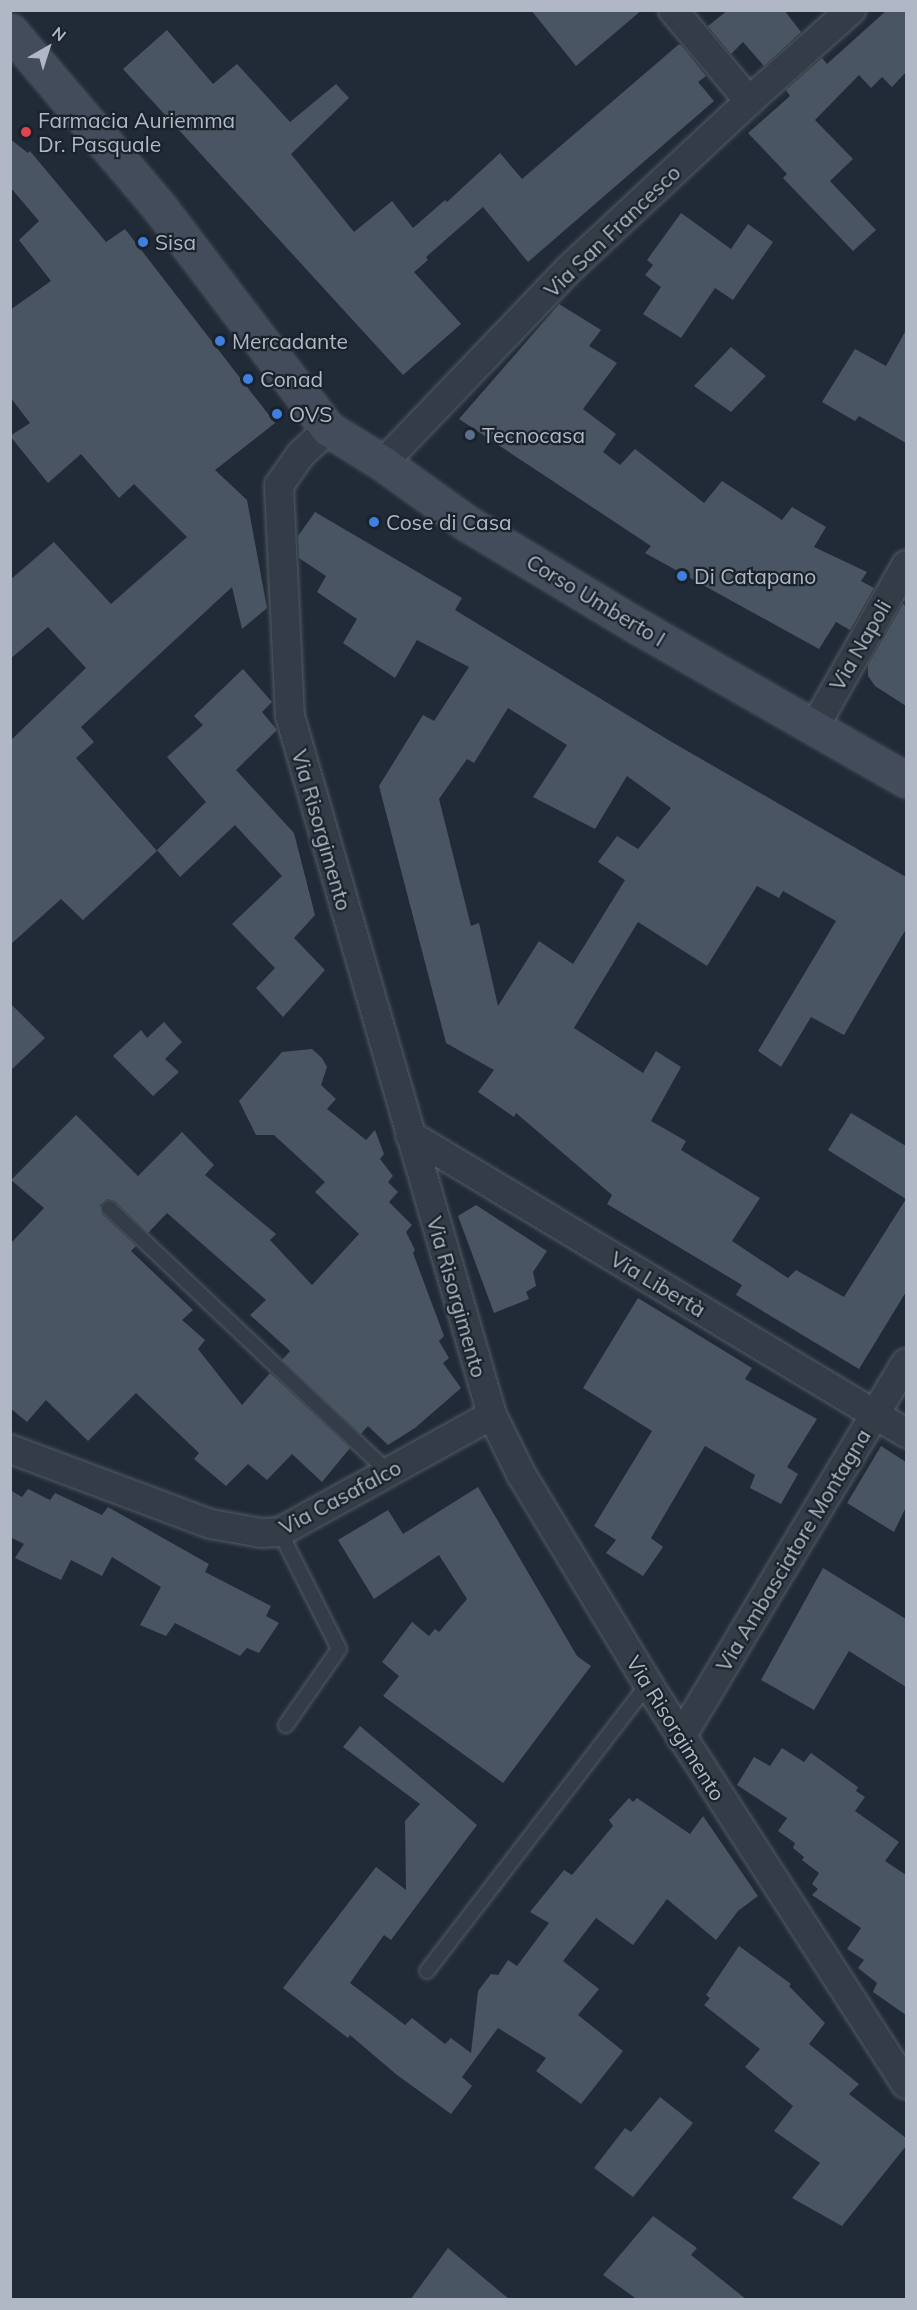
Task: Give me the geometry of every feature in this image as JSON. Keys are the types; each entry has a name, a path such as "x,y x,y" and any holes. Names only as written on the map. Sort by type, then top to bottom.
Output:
{"street":[{"path":"673,10 749,101"},
{"name":"Via San Francesco","path":"383,463 569,269 749,101 851,10"},
{"name":"Corso Umberto I","path":"10,31 160,208 328,429 383,463 468,524 639,627 906,780"},
{"name":"Via Risorgimento","path":"328,429 302,454 279,485 290,716 492,1415 521,1474 648,1684 906,2084"},
{"name":"Via Napoli","path":"815,726 906,565"},
{"name":"Via Libertà","path":"410,1136 906,1433"},
{"name":"Via Ambasciatore Montagna","path":"681,1737 906,1363"},
{"name":"Via Casafalco","path":"10,1449 211,1524 261,1533 280,1532 492,1415"}],"lane":[{"path":"109,1208 388,1472"},
{"path":"280,1532 339,1649 286,1725"},
{"path":"427,1971 648,1684"}],"building":[{"path":"531,10 642,10 576,66"},
{"path":"728,10 784,10 801,32 764,66 743,42 731,54 708,26"},
{"path":"887,10 906,10 906,72 892,87 882,77 871,88 859,75 815,120 853,159 830,181 876,230 853,251 783,178 787,174 748,133 790,96 786,90 822,58 827,64"},
{"path":"167,30 213,84 237,64 290,122 336,84 349,98 291,154 354,232 392,201 413,228 445,200 447,202 500,153 522,179 678,45 681,45 706,76 698,82 714,101 528,262 483,207 426,257 428,260 414,272 461,324 403,375 123,69"},
{"path":"10,139 28,153 30,151 106,242 125,229 275,423 215,470 247,500 267,608 242,629 232,587 81,727 94,742 76,758 157,851 83,920 61,899 10,945 10,741 86,668 48,627 10,659 10,580 54,542 111,604 187,537 134,484 119,498 81,454 48,483 10,436 30,423 10,397 10,310 51,281 19,240 39,221 10,187"},
{"path":"681,213 731,249 748,224 773,242 733,300 715,288 681,338 643,314 661,287 645,275 653,265 647,260"},
{"path":"559,304 601,330 589,346 617,363 583,409 616,434 603,452 620,465 635,449 704,503 722,481 782,520 792,507 826,527 814,547 867,572 861,581 874,588 850,630 836,622 819,649 645,553 651,546 459,419"},
{"path":"906,330 906,443 859,416 855,421 822,402 855,349 886,366"},
{"path":"731,347 766,376 731,412 694,386"},
{"path":"315,512 462,598 455,610 670,741 906,877 906,929 844,1035 811,1017 781,1067 758,1051 836,921 783,891 779,898 757,886 707,966 638,922 574,1028 643,1073 656,1051 681,1067 651,1121 686,1141 681,1150 760,1198 732,1241 788,1278 796,1270 844,1297 906,1199 906,1292 859,1369 736,1295 742,1285 607,1204 612,1195 516,1113 514,1117 478,1092 494,1070 446,1043 379,786 423,715 434,721 469,667 417,640 395,678 343,643 357,619 317,592 326,576 299,558 298,536","holes":["508,708 567,745 533,797 595,829 627,776 671,808 638,849 617,836 598,862 625,880 573,964 539,941 498,1006 479,923 471,926 439,799 467,759 474,763"]},
{"path":"903,604 906,606 906,706 875,686 868,676 868,665"},
{"path":"243,669 272,702 262,712 277,730 236,770 294,833 315,915 294,938 325,970 283,1017 256,988 275,968 232,924 282,876 235,825 180,877 157,850 206,802 167,757 203,725 194,716"},
{"path":"10,1003 45,1038 10,1071"},
{"path":"164,1022 182,1042 165,1059 179,1072 153,1096 113,1056 141,1030 147,1038"},
{"path":"312,1049 322,1058 327,1067 321,1085 336,1099 327,1109 366,1140 375,1130 384,1154 380,1159 393,1176 388,1182 398,1192 389,1202 412,1225 406,1232 415,1250 413,1253 444,1336 439,1341 449,1358 443,1363 461,1388 415,1428 388,1445 368,1426 361,1434 282,1360 290,1351 250,1315 266,1300 167,1213 148,1233 115,1201 107,1199 100,1205 102,1214 136,1246 131,1251 193,1310 182,1320 205,1340 198,1349 242,1405 270,1373 350,1448 322,1482 292,1454 267,1480 248,1464 226,1486 194,1459 199,1453 136,1393 88,1441 46,1400 27,1422 10,1408 10,1244 44,1208 11,1180 76,1115 138,1176 182,1132 214,1165 205,1175 276,1234 270,1240 312,1285 359,1234 315,1192 325,1182 274,1135 256,1135 239,1101 282,1052"},
{"path":"851,1113 906,1146 906,1199 828,1150"},
{"path":"476,1205 547,1251 533,1272 536,1286 526,1292 529,1299 494,1313 458,1216"},
{"path":"638,1298 752,1368 745,1379 817,1419 787,1467 798,1474 781,1504 750,1488 755,1475 705,1446 651,1538 663,1547 643,1576 606,1553 616,1540 594,1526 652,1431 583,1388"},
{"path":"881,1446 906,1462 906,1507 894,1532 847,1503"},
{"path":"478,1487 577,1656 591,1666 503,1783 383,1696 399,1676 382,1662 412,1622 429,1636 435,1629 439,1632 467,1599 439,1555 374,1599 338,1540 388,1510 403,1534"},
{"path":"28,1489 50,1500 55,1493 102,1515 108,1507 209,1564 205,1572 271,1606 266,1616 279,1623 259,1653 247,1648 240,1656 175,1623 166,1636 140,1625 161,1587 112,1557 102,1576 71,1560 61,1580 15,1558 24,1544 10,1537 10,1490 22,1497"},
{"path":"823,1568 906,1619 906,1687 849,1651 814,1710 761,1680"},
{"path":"360,1726 477,1825 391,1940 384,1935 350,1983 405,2025 412,2018 445,2044 451,2038 471,2053 478,1991 491,1974 498,1975 508,1960 517,1966 549,1923 530,1912 564,1870 572,1875 613,1826 609,1820 629,1798 633,1802 637,1798 690,1834 703,1816 758,1896 738,1911 716,1940 667,1899 633,1945 596,1918 563,1961 599,1989 578,2015 623,2051 581,2104 536,2071 546,2058 498,2028 462,2077 472,2086 451,2114 397,2075 350,2035 348,2038 283,1988 376,1867 406,1890 405,1821 420,1804 343,1747"},
{"path":"782,1748 804,1762 811,1753 858,1787 856,1791 865,1797 855,1811 899,1842 885,1861 906,1875 906,2015 873,1992 877,1983 858,1968 864,1960 847,1949 861,1928 812,1895 818,1889 812,1884 819,1873 802,1860 804,1857 793,1848 795,1843 778,1831 787,1818 737,1785 754,1757 770,1766"},
{"path":"739,1946 791,1984 789,1986 825,2023 809,2044 859,2084 849,2094 906,2138 906,2146 842,2226 792,2198 820,2163 774,2131 793,2106 745,2067 760,2049 704,2005 710,1998 706,1995"},
{"path":"660,2097 693,2123 633,2197 594,2168 625,2128 631,2132"},
{"path":"653,2216 697,2248 691,2255 747,2300 638,2300 603,2275"},
{"path":"448,2248 510,2300 410,2300"}],"place":[{"name":"Farmacia Auriemma Dr. Pasquale","path":"26,132"},
{"name":"Sisa","path":"143,242"},
{"name":"Mercadante","path":"220,341"},
{"name":"Conad","path":"248,379"},
{"name":"OVS","path":"277,414"},
{"name":"Tecnocasa","path":"470,435"},
{"name":"Cose di Casa","path":"374,522"},
{"name":"Di Catapano","path":"682,576"}]}
